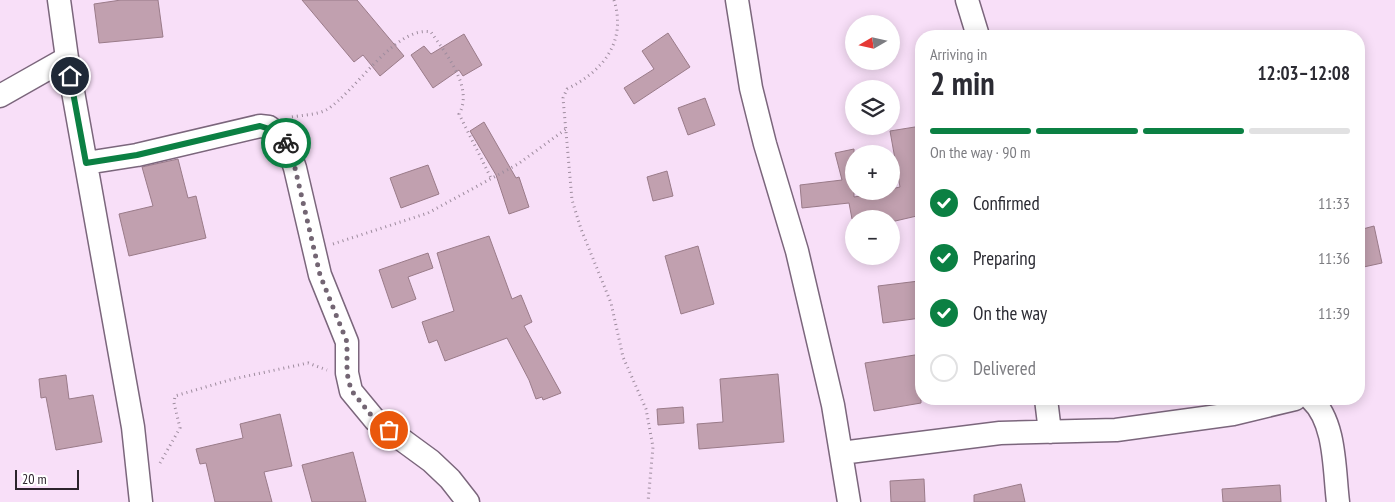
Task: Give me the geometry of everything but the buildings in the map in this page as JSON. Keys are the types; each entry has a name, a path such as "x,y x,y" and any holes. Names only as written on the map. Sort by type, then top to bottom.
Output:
{"street":[{"path":"59,0 67,58 133,427 141,502"},
{"path":"737,0 751,88 764,144 797,251 833,405 849,502"},
{"path":"967,0 976,30"},
{"path":"0,96 67,58"},
{"path":"86,163 137,155 260,126 269,127 285,139 295,168 320,275 347,342 347,373 351,390 375,420 432,461 450,479 468,502"},
{"path":"1047,405 1050,432"},
{"path":"841,453 1000,433 1116,430 1233,414 1270,405"},
{"path":"1316,405 1329,434 1338,502"}],"path":[{"path":"614,0 619,16 614,42 601,66 564,93 566,129 572,200 580,229 611,303 623,357 646,409 653,447 648,502"},
{"path":"290,118 324,111 355,83 369,67 409,35 424,31 431,32 461,84 464,105 459,114 491,178"},
{"path":"313,250 428,213 518,164 566,129"},
{"path":"158,469 180,428 174,403 176,396 233,379 308,363 318,365 332,372 351,390"}],"way so far":[{"path":"286,143 295,168 320,275 347,342 347,373 351,390 375,420 389,430"}],"route":[{"path":"70,76 86,163 137,155 260,126 269,127 276,131 285,139 286,143"}]}
